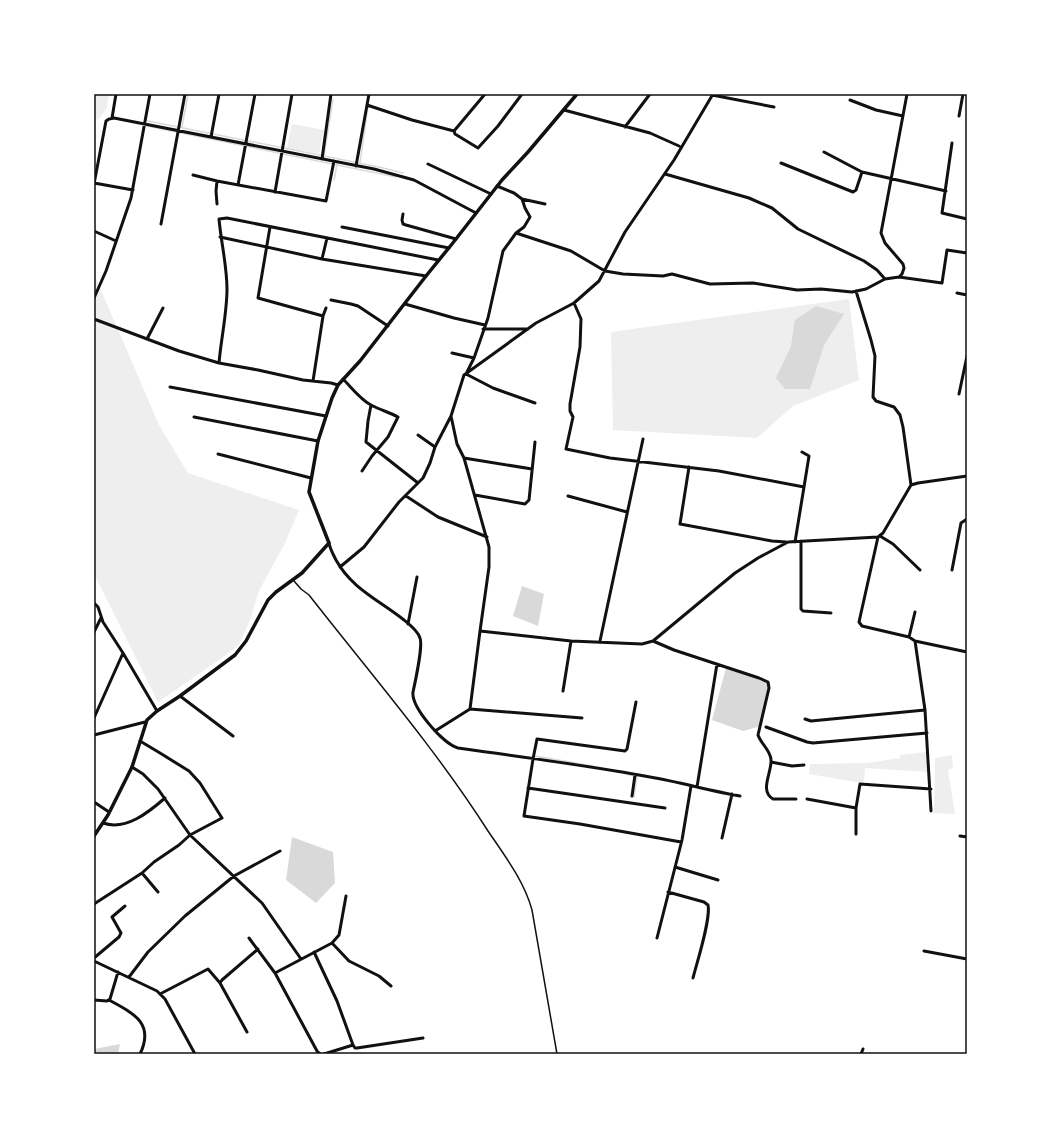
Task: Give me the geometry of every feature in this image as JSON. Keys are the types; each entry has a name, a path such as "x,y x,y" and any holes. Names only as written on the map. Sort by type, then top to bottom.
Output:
{"street":[{"path":"112,118 116,94"},
{"path":"94,298 106,271 132,190 150,94"},
{"path":"161,224 185,94"},
{"path":"211,137 219,94"},
{"path":"238,185 255,94"},
{"path":"275,192 292,94"},
{"path":"322,159 331,94"},
{"path":"356,166 369,94"},
{"path":"454,132 485,94"},
{"path":"516,94 520,98"},
{"path":"367,105 454,132 454,134 478,148 522,94"},
{"path":"577,94 497,186 388,326 360,361 338,385 332,398 318,441 309,492 331,550 340,568 362,591 388,608 419,635 421,640 413,699 435,731 449,744 458,748 533,759 555,760 651,777 740,796"},
{"path":"625,127 650,94"},
{"path":"899,277 902,274 903,266 885,243 881,233 907,94"},
{"path":"959,116 963,94"},
{"path":"340,568 364,547 399,502 418,483 427,470 435,447 451,416 462,378 536,323 574,303 599,280 625,232 665,174 712,95 774,107"},
{"path":"850,100 876,110 903,116"},
{"path":"564,110 650,133 679,146"},
{"path":"132,190 94,184 106,121 112,118 178,129 246,145 374,169 408,178 476,213"},
{"path":"952,143 942,212 967,219"},
{"path":"824,152 862,172 946,191"},
{"path":"193,175 217,181 327,201 334,161"},
{"path":"781,163 854,192 862,172"},
{"path":"428,164 491,194"},
{"path":"665,174 749,198 772,208 798,229 864,261 885,279"},
{"path":"217,181 217,204"},
{"path":"497,186 514,193 522,199 545,204"},
{"path":"466,374 474,358 484,329 503,251 516,233 524,227 530,216 524,208 522,199"},
{"path":"403,214 403,224 456,239"},
{"path":"219,363 227,291 219,219 227,218 438,260"},
{"path":"270,227 258,298 323,316"},
{"path":"342,227 449,248"},
{"path":"94,231 116,241"},
{"path":"516,233 571,251 605,271 636,275 663,276 672,274 710,284 753,284 797,290 821,289 856,291 866,289 885,279 899,277 942,284 946,251 967,253"},
{"path":"220,237 322,259 426,276"},
{"path":"322,259 327,238"},
{"path":"856,291 872,340 875,356 873,397 876,401 894,407 900,415 911,485 879,537 859,620 860,624 862,626 909,637 915,641 967,652"},
{"path":"957,293 967,295"},
{"path":"331,300 358,306 388,326"},
{"path":"574,303 581,319 580,348 570,404 573,419 566,449 610,458 689,467 804,487"},
{"path":"405,304 485,325"},
{"path":"148,339 163,308"},
{"path":"313,381 323,316 326,308"},
{"path":"94,320 179,351 219,363 338,385"},
{"path":"484,329 528,329"},
{"path":"452,353 474,358"},
{"path":"959,394 967,356"},
{"path":"466,374 493,388 535,403"},
{"path":"343,379 358,395 371,405 398,416 388,437 376,450 362,471"},
{"path":"170,387 326,416"},
{"path":"371,405 366,442 418,483"},
{"path":"451,416 457,444 464,458 482,525 487,537 490,554 470,709"},
{"path":"194,417 318,441"},
{"path":"418,435 435,447"},
{"path":"600,641 643,439"},
{"path":"475,495 525,504 527,503 529,500 535,442"},
{"path":"795,542 809,456 802,452"},
{"path":"218,454 311,478"},
{"path":"464,458 532,469"},
{"path":"689,467 680,524 758,539 788,542 879,537 893,544 920,570"},
{"path":"911,485 967,476"},
{"path":"406,496 438,518 487,537"},
{"path":"568,496 627,512"},
{"path":"952,570 961,523 967,519"},
{"path":"801,541 801,609 803,611 831,613"},
{"path":"480,631 570,641 600,641 642,644 653,641 735,574 758,558 788,542"},
{"path":"94,735 145,722 157,711 235,656 246,641 268,600 276,592 302,573 329,543"},
{"path":"408,624 417,577"},
{"path":"94,603 98,607 104,626 123,653 157,711"},
{"path":"909,637 915,612"},
{"path":"94,632 101,618"},
{"path":"564,691 570,641"},
{"path":"653,641 674,650 760,678 768,682 769,688 758,735 770,755 771,762 766,786 773,799 796,799"},
{"path":"915,641 925,710 931,811"},
{"path":"94,718 123,653"},
{"path":"697,787 717,664"},
{"path":"180,696 233,736"},
{"path":"636,702 626,750 623,751 537,739 524,816 682,842"},
{"path":"435,731 470,709 582,718"},
{"path":"805,720 811,721 925,710"},
{"path":"94,836 109,812 132,767 145,722"},
{"path":"766,727 813,743 927,733"},
{"path":"94,904 142,873 190,835 222,818 200,783 189,771 140,741"},
{"path":"771,762 792,766 804,766"},
{"path":"132,767 143,774 165,798 190,835 262,903 301,959"},
{"path":"632,796 635,775"},
{"path":"856,834 856,808 859,786 862,783 930,789"},
{"path":"657,938 682,842 691,786"},
{"path":"528,788 665,808"},
{"path":"722,838 732,794"},
{"path":"102,824 113,826 142,817 165,798"},
{"path":"806,799 856,808"},
{"path":"94,802 109,812"},
{"path":"960,836 967,837"},
{"path":"129,977 148,952 181,920 234,876 280,851"},
{"path":"675,867 718,880"},
{"path":"142,873 158,892"},
{"path":"668,892 704,902 708,905 709,912 693,978"},
{"path":"275,973 332,943 339,935 346,896"},
{"path":"94,958 119,937 121,933 112,917 124,906"},
{"path":"249,938 275,973 320,1054"},
{"path":"332,943 350,961 378,976 391,986"},
{"path":"220,983 258,949"},
{"path":"924,951 967,960"},
{"path":"314,952 337,1001 353,1046"},
{"path":"94,961 129,977 160,994 168,1005 196,1054"},
{"path":"160,994 208,969 220,983 247,1032"},
{"path":"109,1000 118,972"},
{"path":"94,1000 109,1000 131,1012 140,1021 144,1031 145,1040 140,1054"},
{"path":"324,1054 353,1046 358,1048 423,1038"},
{"path":"861,1054 862,1049"}],"lane":[{"path":"294,580 301,589 309,595 425,740 474,808 522,886 532,910 556,1054"}],"shaded area":[{"path":"94,94 109,94 107,108 99,119 94,120"},
{"path":"292,124 324,130 319,154 287,148"},
{"path":"94,274 159,425 188,473 299,510 285,543 259,591 250,620 239,645 158,702 94,574"},
{"path":"849,299 859,380 793,406 757,438 613,430 611,332"},
{"path":"816,306 844,314 824,345 810,389 785,389 776,378 791,346 795,320"},
{"path":"522,586 544,594 538,626 513,616"},
{"path":"726,668 770,682 761,726 743,731 712,720"},
{"path":"927,752 928,772 865,768 864,781 861,783 809,774 810,764 867,763 900,758 900,755"},
{"path":"952,755 953,768 948,770 955,814 934,813 935,758"},
{"path":"292,837 333,852 335,883 316,903 286,880"},
{"path":"120,1044 118,1054 94,1054 94,1049"}],"waterway":[{"path":"182,127 188,94"},
{"path":"324,156 333,99"},
{"path":"360,163 368,106"},
{"path":"148,121 403,173"},
{"path":"147,126 396,177"},
{"path":"334,180 337,164"},
{"path":"535,756 593,766"},
{"path":"626,774 633,776"},
{"path":"634,797 636,776"}]}
